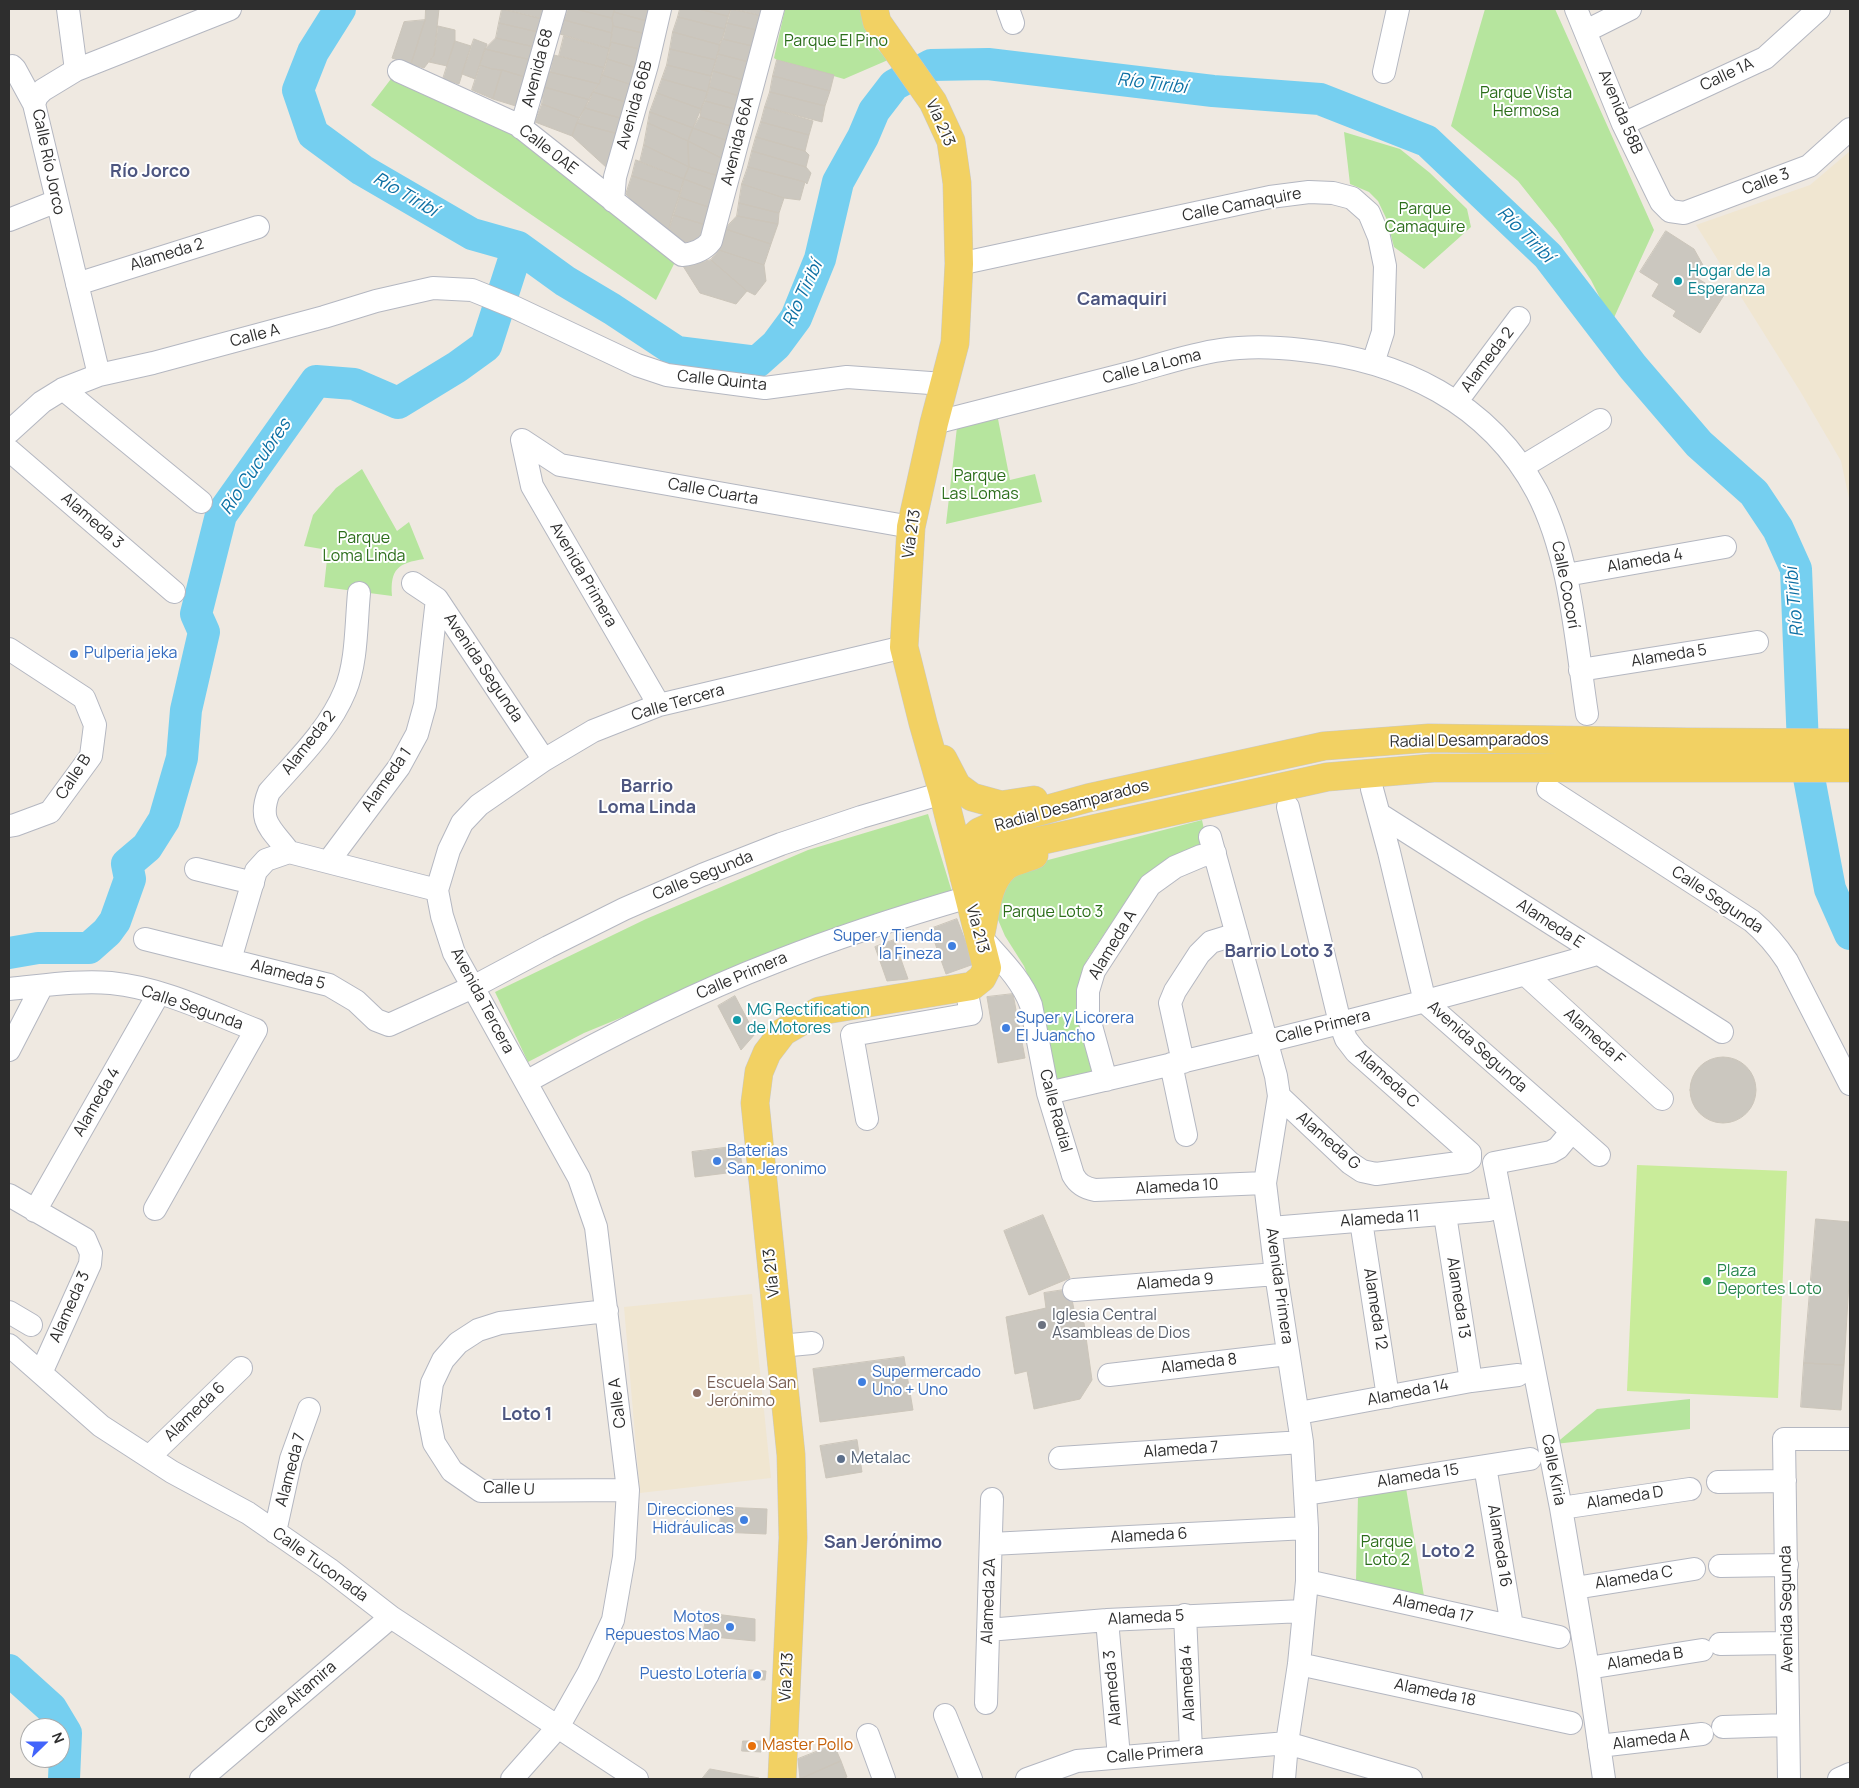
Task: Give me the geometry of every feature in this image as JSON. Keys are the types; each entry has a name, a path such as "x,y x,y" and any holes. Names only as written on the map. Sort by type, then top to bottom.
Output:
{"main road":[{"name":"Vía 213","path":"782,1779 794,1538 791,1455 755,1103 759,1072 767,1053 784,1032 819,1011 969,987 982,978 987,968 904,648 911,527 934,422 955,343 959,264 957,183 951,141 933,102 877,22 874,9"},
{"path":"923,723 957,786 972,797 1001,805"},
{"name":"Radial Desamparados","path":"964,876 979,832 1001,822 1088,798 1324,746 1429,738 1850,768"},
{"name":"Radial Desamparados","path":"964,876 989,856 1012,847 1327,777 1433,768 1688,755 1850,743"},
{"path":"943,793 961,803 981,807 1057,797 1088,798"},
{"path":"980,936 994,882 1006,867 1090,829"}],"street":[{"path":"68,9 76,70"},
{"name":"Calle Río Jorco","path":"99,375 34,104 37,96 44,90 76,70 230,9"},
{"name":"Avenida 68","path":"522,128 554,9"},
{"name":"Avenida 66B","path":"613,201 615,177 647,65 660,9"},
{"name":"Avenida 66A","path":"682,256 706,247 711,242 773,9"},
{"path":"1384,72 1398,9"},
{"name":"Avenida 58B","path":"1576,9 1624,124 1661,202 1670,211"},
{"path":"1586,31 1630,9"},
{"name":"Calle 1A","path":"1624,124 1765,58 1819,9"},
{"path":"9,67 15,68 34,104"},
{"name":"Calle 0AE","path":"399,70 522,128 682,256"},
{"name":"Calle 3","path":"1670,211 1684,213 1808,166 1850,129"},
{"name":"Calle Camaquire","path":"959,264 1270,197 1309,192 1333,193 1352,198 1370,213 1379,237 1385,266 1385,294 1383,332 1373,363"},
{"path":"9,220 56,201"},
{"name":"Alameda 2","path":"77,284 258,227"},
{"name":"Calle A","path":"9,432 42,402 63,389 99,375 162,361 404,295 433,288 472,290 514,307"},
{"name":"Calle Quinta","path":"514,307 637,365 667,375 765,388 847,377 944,384"},
{"name":"Alameda 2","path":"1457,401 1519,318"},
{"name":"Calle La Loma","path":"934,422 1222,350 1277,348 1328,353 1373,363"},
{"name":"Calle Cocorí","path":"1373,363 1425,382 1457,401 1494,433 1522,467 1538,493 1555,535 1566,575 1587,714"},
{"path":"63,389 201,502"},
{"path":"1522,467 1600,420"},
{"name":"Calle Cuarta","path":"522,440 560,465 911,527"},
{"name":"Avenida Primera","path":"522,440 532,486 659,705"},
{"name":"Alameda 3","path":"9,450 174,592"},
{"name":"Alameda 4","path":"1566,575 1725,547"},
{"name":"Avenida Segunda","path":"414,583 437,599 544,760"},
{"name":"Alameda 2","path":"289,852 264,818 264,806 269,792 328,723 346,690 354,655 359,593"},
{"name":"Alameda 1","path":"328,862 399,767 417,734 426,705 437,599"},
{"name":"Alameda 5","path":"1580,670 1757,642"},
{"name":"Calle Tercera","path":"437,890 449,850 462,823 479,805 544,760 593,731 659,705 904,648"},
{"name":"Calle B","path":"9,649 84,698 95,725 91,756 50,812 9,826"},
{"path":"1372,788 1379,814"},
{"name":"Calle Segunda","path":"1548,789 1752,921 1765,932 1787,961 1850,1084"},
{"name":"Calle Segunda","path":"473,987 582,930 702,875 799,838 943,793"},
{"name":"Alameda C","path":"1288,807 1340,1023 1346,1039 1356,1052 1470,1153 1470,1159"},
{"name":"Avenida Segunda","path":"1379,814 1425,1002 1599,1155"},
{"name":"Alameda E","path":"1379,814 1722,1032"},
{"name":"Avenida Primera","path":"1212,845 1267,1042 1279,1096 1265,1183 1276,1274 1299,1413 1307,1528 1307,1581 1300,1664 1287,1743 1284,1779"},
{"name":"Alameda A","path":"1106,1080 1088,1015 1088,991 1094,971 1150,885 1175,867 1194,858 1212,845"},
{"path":"230,960 256,871 266,860 289,852 437,890"},
{"path":"196,869 253,883"},
{"name":"Calle Primera","path":"526,1082 586,1048 647,1017 737,977 838,938 964,876"},
{"name":"Avenida Tercera","path":"437,890 442,916 454,953 526,1082"},
{"path":"1186,1135 1170,1003 1199,954 1211,942 1237,934"},
{"name":"Calle Radial","path":"980,936 1013,974 1028,996 1048,1094 1073,1175 1077,1182 1089,1189"},
{"name":"Alameda 5","path":"145,939 329,985 356,1001 376,1020 389,1026 473,987"},
{"name":"Calle Primera","path":"1048,1094 1425,1002 1597,954"},
{"name":"Alameda F","path":"1526,975 1662,1099"},
{"name":"Calle Segunda","path":"9,989 89,982 113,983 159,993 256,1030 156,1209"},
{"path":"867,1119 852,1034 971,1014 969,987 984,983 996,983 1018,989 1028,996"},
{"path":"9,1050 42,986"},
{"name":"Alameda 4","path":"35,1211 159,993"},
{"name":"Calle A","path":"512,1779 558,1727 588,1674 613,1620 624,1557 628,1490 596,1227 579,1178 526,1082"},
{"name":"Alameda G","path":"1279,1096 1350,1163 1362,1171 1376,1174 1466,1162 1470,1159"},
{"name":"Calle Kiria","path":"1572,1131 1558,1148 1551,1152 1494,1163 1575,1588 1604,1779"},
{"name":"Alameda 10","path":"1089,1189 1265,1183"},
{"name":"Alameda 3","path":"9,1195 85,1239 91,1252 90,1264 41,1373"},
{"name":"Alameda 11","path":"1271,1228 1489,1210"},
{"name":"Alameda 13","path":"1445,1215 1471,1381"},
{"name":"Alameda 12","path":"1361,1221 1388,1397"},
{"name":"Alameda 9","path":"1074,1290 1276,1274"},
{"name":"Calle U","path":"607,1311 500,1323 478,1330 458,1343 443,1360 432,1383 428,1412 434,1443 452,1471 481,1491 628,1490"},
{"path":"9,1312 31,1325"},
{"path":"780,1346 812,1343"},
{"name":"Calle Tuconada","path":"9,1345 101,1426 172,1472 248,1513 329,1569 390,1617 637,1779"},
{"name":"Alameda 8","path":"1109,1375 1288,1354"},
{"name":"Alameda 6","path":"149,1457 241,1368"},
{"name":"Alameda 14","path":"1299,1413 1471,1381 1518,1375"},
{"name":"Alameda 7","path":"275,1532 291,1459 309,1409"},
{"name":"Avenida Segunda","path":"1789,1779 1784,1439 1850,1439"},
{"name":"Alameda 7","path":"1060,1458 1302,1442"},
{"name":"Alameda 15","path":"1306,1494 1530,1458"},
{"name":"Alameda 16","path":"1485,1466 1512,1626"},
{"path":"1718,1482 1785,1481"},
{"name":"Alameda D","path":"1560,1508 1690,1489"},
{"name":"Alameda 2A","path":"986,1703 992,1499"},
{"name":"Alameda 6","path":"991,1544 1307,1528"},
{"path":"1720,1566 1786,1565"},
{"name":"Alameda C","path":"1575,1588 1694,1569"},
{"name":"Alameda 17","path":"1307,1581 1559,1637"},
{"name":"Alameda 5","path":"988,1630 1185,1615 1303,1611"},
{"name":"Alameda 4","path":"1185,1615 1191,1750"},
{"name":"Calle Altamira","path":"201,1779 390,1617"},
{"name":"Alameda 3","path":"1107,1620 1119,1757"},
{"name":"Alameda B","path":"1588,1668 1711,1647 1787,1643"},
{"name":"Alameda 18","path":"1300,1664 1571,1723"},
{"path":"945,1714 971,1779"},
{"path":"1723,1727 1788,1725"},
{"path":"868,1734 884,1779"},
{"name":"Alameda A","path":"1599,1746 1702,1734"},
{"path":"1287,1743 1411,1779"},
{"name":"Calle Primera","path":"1027,1779 1077,1761 1287,1743"},
{"path":"1839,1779 1850,1774"}],"shaded area":[{"path":"1850,151 1850,503 1841,461 1800,391 1696,225 1810,185"},
{"name":"Escuela San Jerónimo","path":"752,1294 771,1478 640,1493 624,1307"}],"green space":[{"name":"Parque El Pino","path":"785,9 868,9 867,23 871,42 888,60 844,79 777,60 774,58"},
{"name":"Parque Vista Hermosa","path":"1485,9 1555,9 1654,230 1612,322 1591,280 1557,230 1518,181 1451,126"},
{"path":"394,75 517,132 677,258 656,300 371,105"},
{"name":"Parque Camaquire","path":"1344,132 1400,149 1430,173 1467,209 1471,227 1424,269 1394,247 1387,220 1378,201 1369,192 1350,184"},
{"name":"Parque Las Lomas","path":"998,419 1010,480 1035,474 1042,502 946,524 957,427"},
{"name":"Parque Loma Linda","path":"362,469 397,531 409,522 424,559 402,565 397,569 392,579 392,596 324,587 328,550 304,546 313,515 336,488"},
{"path":"928,814 952,892 824,934 584,1033 528,1062 495,992 646,919 808,850"},
{"name":"Parque Loto 3","path":"1202,820 1207,843 1149,873 1128,898 1087,960 1079,993 1095,1076 1058,1084 1032,986 1024,966 1005,936 993,908 1001,885 1021,867"},
{"name":"Plaza Deportes Loto","path":"1637,1165 1787,1171 1778,1398 1627,1391"},
{"path":"1690,1399 1690,1429 1555,1444 1597,1409"},
{"name":"Parque Loto 2","path":"1406,1488 1424,1596 1356,1581 1358,1496"}],"building":[{"path":"426,9 439,9 434,55 424,68 411,64 425,20"},
{"path":"502,9 543,19 538,32 499,23"},
{"path":"505,9 546,9 543,19"},
{"path":"568,9 576,9 612,18 612,33 564,20"},
{"path":"576,9 615,9 612,18"},
{"path":"615,9 658,9 654,23 614,12"},
{"path":"680,9 699,9 728,16 725,29 678,17"},
{"path":"699,9 731,9 728,16"},
{"path":"731,9 768,17 765,32 727,23"},
{"path":"734,9 770,9 768,17"},
{"path":"614,12 654,23 651,35 613,26 612,18"},
{"path":"678,17 725,29 720,45 673,32"},
{"path":"425,20 411,64 392,58 404,22"},
{"path":"564,20 612,33 610,49 560,34"},
{"path":"499,23 538,32 534,47 496,38"},
{"path":"727,23 765,32 760,48 723,39"},
{"path":"438,26 455,30 455,41 447,66 429,62 434,55"},
{"path":"613,26 651,35 647,51 611,42"},
{"path":"673,32 720,45 716,60 670,49"},
{"path":"564,36 610,49 605,68 559,56"},
{"path":"496,38 534,47 531,60 485,49"},
{"path":"474,39 487,44 475,79 462,74"},
{"path":"723,39 760,48 756,64 718,54 720,42"},
{"path":"455,41 471,46 459,84 443,79"},
{"path":"611,42 647,51 643,70 607,59"},
{"path":"485,49 531,60 528,78 480,65"},
{"path":"670,49 716,60 711,76 667,65"},
{"path":"718,54 756,64 750,82 713,71"},
{"path":"554,55 605,68 599,84 550,72"},
{"path":"607,59 643,70 638,87 602,75"},
{"path":"777,60 834,75 830,91 773,76"},
{"path":"480,65 502,70 493,99 472,90"},
{"path":"667,65 711,76 708,92 662,79"},
{"path":"502,70 528,78 519,107 493,99"},
{"path":"713,71 750,82 746,98 709,87"},
{"path":"548,72 599,84 593,91 590,100 544,87"},
{"path":"602,75 638,87 632,104 593,92 599,84"},
{"path":"773,76 830,91 825,106 770,92"},
{"path":"662,79 708,92 701,109 657,93"},
{"path":"544,87 590,100 579,118 542,104"},
{"path":"709,87 746,98 742,111 705,101"},
{"path":"593,92 632,104 627,120 585,108"},
{"path":"770,92 825,106 822,122 765,107"},
{"path":"657,93 701,109 693,128 650,112"},
{"path":"705,101 742,111 737,128 700,117"},
{"path":"542,104 579,118 572,136 535,122"},
{"path":"765,107 813,121 809,135 761,122"},
{"path":"585,108 627,120 622,135 577,123"},
{"path":"650,112 693,128 688,141 648,123"},
{"path":"700,117 737,128 733,143 693,128"},
{"path":"761,122 809,135 805,151 756,137"},
{"path":"577,123 622,135 607,168 572,136"},
{"path":"648,123 688,141 689,167 644,145"},
{"path":"693,128 733,143 727,161 688,141"},
{"path":"756,137 805,151 809,155 806,167 752,151"},
{"path":"688,141 727,161 722,177 689,167"},
{"path":"644,145 689,167 684,179 640,162"},
{"path":"752,151 806,167 811,173 807,184 748,167"},
{"path":"636,160 684,179 681,192 632,176"},
{"path":"689,167 722,177 720,193 684,179"},
{"path":"748,167 805,182 800,200 784,198 742,184"},
{"path":"632,176 681,192 667,236 626,194"},
{"path":"684,179 720,193 714,209 679,197"},
{"path":"742,184 784,198 779,213 739,203"},
{"path":"679,197 714,209 709,226 673,215"},
{"path":"739,203 779,213 778,224 737,216"},
{"path":"673,215 709,226 702,247 667,236"},
{"path":"737,216 778,224 771,244 725,229"},
{"path":"725,229 771,244 764,265 719,250"},
{"name":"Hogar de la Esperanza","path":"1666,231 1694,249 1704,267 1697,278 1724,295 1700,333 1673,316 1676,311 1652,296 1659,284 1640,272"},
{"path":"719,250 764,265 766,281 755,295 747,291 711,260"},
{"path":"711,260 747,291 736,304 700,293 683,266"},
{"name":"Super y Tienda la Fineza","path":"957,919 974,964 946,974 930,929"},
{"path":"894,940 908,979 887,981 875,947"},
{"name":"Super y Licorera El Juancho","path":"1013,994 1025,1058 998,1063 987,997"},
{"name":"MG Rectification de Motores","path":"735,996 755,1034 741,1050 718,1006"},
{"path":"1716,1057 1730,1057 1742,1062 1751,1071 1756,1083 1754,1103 1747,1114 1730,1123 1716,1123 1704,1118 1695,1109 1690,1097 1690,1083 1695,1071 1704,1062"},
{"name":"Baterias San Jeronimo","path":"739,1146 743,1171 695,1177 692,1152"},
{"path":"1043,1215 1070,1278 1029,1295 1004,1231"},
{"path":"1816,1219 1850,1222 1850,1266 1844,1365 1804,1363"},
{"path":"1070,1289 1076,1320 1084,1323 1092,1380 1080,1399 1034,1409 1027,1371 1015,1374 1006,1317 1046,1308 1044,1293"},
{"name":"Supermercado Uno + Uno","path":"904,1357 913,1410 820,1422 813,1369"},
{"path":"1804,1363 1844,1365 1841,1410 1801,1407"},
{"name":"Metalac","path":"857,1440 862,1472 826,1478 820,1446"},
{"name":"Direcciones Hidráulicas","path":"721,1507 767,1509 766,1534 720,1532"},
{"name":"Motos Repuestos Mao","path":"707,1613 755,1619 755,1641 703,1636"},
{"name":"Puesto Lotería","path":"749,1670 766,1671 765,1680 748,1679"},
{"name":"Master Pollo","path":"743,1741 762,1741 761,1752 742,1751"},
{"path":"834,1745 841,1761 800,1779 798,1759"},
{"path":"841,1761 847,1777 841,1779 800,1779"},
{"path":"710,1769 759,1778 759,1779 702,1779"}],"waterway":[{"name":"Río Tiribí","path":"340,9 313,52 298,90 313,134 362,170 472,234 518,247 565,281 612,309 677,352 757,362 776,345 796,318 820,259 838,182 863,137 874,111 894,85 931,65 988,64 1213,91 1320,99 1427,141 1548,256 1633,367 1699,444 1754,493 1778,529 1796,569 1803,746 1830,889 1850,934"},
{"name":"Río Cucubres","path":"9,953 38,948 89,948 107,932 115,921 130,879 127,864 147,847 164,820 182,758 186,710 204,632 196,614 221,515 316,381 354,384 398,403 457,367 486,346 518,247"},
{"name":"Río Cucubres","path":"9,1670 51,1708 66,1733 64,1779"}],"place":[{"name":"Hogar de la Esperanza","path":"1678,281"},
{"name":"Pulperia jeka","path":"74,654"},
{"name":"Super y Tienda la Fineza","path":"952,946"},
{"name":"MG Rectification de Motores","path":"737,1020"},
{"name":"Super y Licorera El Juancho","path":"1006,1028"},
{"name":"Baterias San Jeronimo","path":"717,1161"},
{"name":"Plaza Deportes Loto","path":"1707,1281"},
{"name":"Iglesia Central Asambleas de Dios","path":"1042,1325"},
{"name":"Supermercado Uno + Uno","path":"862,1382"},
{"name":"Escuela San Jerónimo","path":"697,1393"},
{"name":"Metalac","path":"841,1459"},
{"name":"Direcciones Hidráulicas","path":"744,1520"},
{"name":"Motos Repuestos Mao","path":"730,1627"},
{"name":"Puesto Lotería","path":"757,1675"},
{"name":"Master Pollo","path":"752,1746"}],"district":[{"name":"Río Jorco","path":"150,172"},
{"name":"Camaquiri","path":"1122,300"},
{"name":"Barrio Loma Linda","path":"647,798"},
{"name":"Barrio Loto 3","path":"1279,952"},
{"name":"Loto 1","path":"527,1415"},
{"name":"San Jerónimo","path":"883,1543"},
{"name":"Loto 2","path":"1448,1552"}]}
